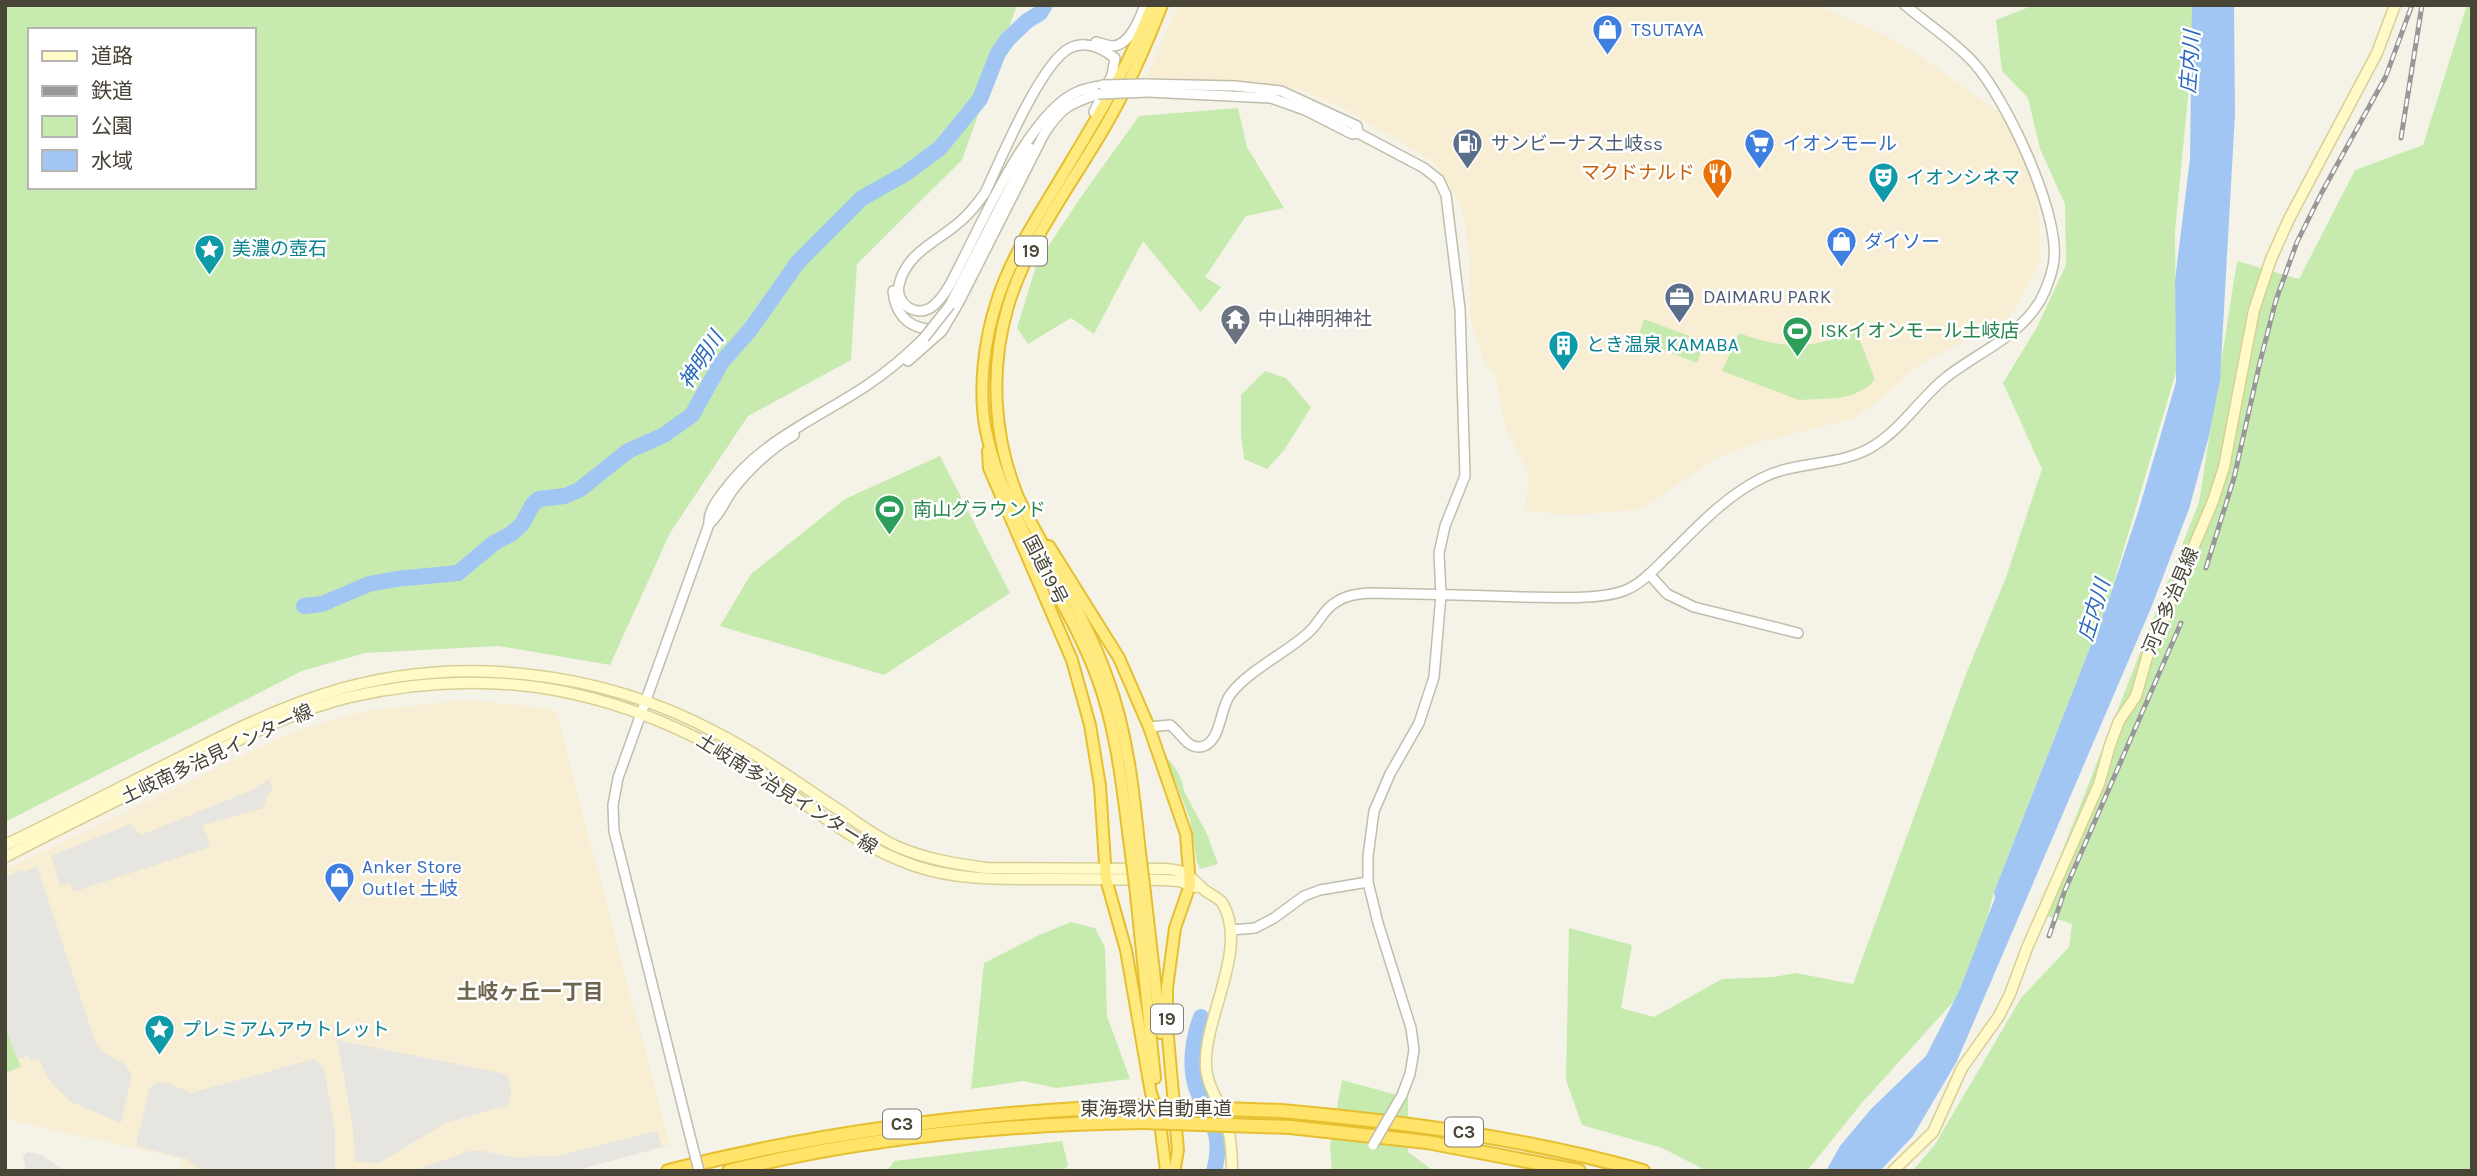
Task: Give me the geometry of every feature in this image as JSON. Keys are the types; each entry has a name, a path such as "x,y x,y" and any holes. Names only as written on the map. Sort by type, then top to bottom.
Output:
{"highway":[{"name":"国道19号","path":"1136,854 1113,732 1097,678 1080,637 1009,498 986,431 983,378 997,301 1024,237 1098,116 1152,5"},
{"name":"国道19号","path":"1164,5 1108,123 1027,258 1002,332 996,380 1001,443 1016,493 1083,622 1108,678 1122,730 1134,796 1136,854 1160,1118 1172,1170"},
{"name":"19","path":"986,431 989,468 1072,660 1090,725 1100,786 1106,873 1126,950 1151,1093 1160,1118"},
{"name":"19","path":"1029,518 1059,558 1109,640 1149,727 1183,823 1190,880 1175,928 1167,988 1167,1026 1178,1150 1172,1170"},
{"name":"国道19号","path":"1140,894 1172,1170"},
{"name":"東海環状自動車道","path":"668,1171 782,1144 903,1124 1057,1109 1140,1106 1282,1111 1429,1126 1549,1148 1643,1171"},
{"name":"東海環状自動車道","path":"729,1171 902,1139 978,1130 1055,1124 1143,1122 1290,1127 1427,1142 1579,1171"}],"main road":[{"name":"河合多治見線","path":"1893,1171 1933,1132 1962,1068 1999,1016 2010,993 2099,784 2119,721 2136,696 2147,657 2213,500 2231,432 2254,310 2271,259 2377,53 2395,5"},
{"name":"土岐南多治見インター線","path":"5,845 273,713 324,694 421,674 488,671 547,676 593,685 647,702 720,734 880,838 915,854 986,868 1106,873"},
{"name":"土岐南多治見インター線","path":"5,857 264,728 325,704 438,683 502,682 584,695 642,713 729,755 771,780 848,836 873,850 916,866 941,873 974,877 1106,873"},
{"path":"1106,873 1163,880 1190,880 1223,905 1231,930 1230,954 1206,1048 1206,1070 1230,1135 1232,1171"}],"street":[{"path":"926,334 911,325 894,303 893,286 901,264 915,248 959,217 972,203 1043,69 1057,50 1083,39 1114,46 1123,42 1132,32 1145,5"},
{"path":"1149,727 1170,725 1191,745 1207,745 1217,730 1224,705 1233,691 1308,633 1338,600 1369,593 1562,597 1604,595 1628,589 1649,574 1730,497 1763,477 1783,469 1847,457 1874,446 1900,425 1922,398 1945,379 1966,362 2002,341 2025,322 2040,300 2054,259 2052,228 2015,125 1973,62 1905,5"},
{"path":"1044,206 1047,193 1075,147 1112,75 1115,58 1089,44 1068,48 1047,71 985,193 974,209 919,251 905,267 898,288 904,304 910,309 921,311 933,307 951,283 1014,163 1047,116 1076,92 1100,90 1146,88 1235,86 1281,91 1357,126 1358,133 1424,168 1439,180 1446,195 1460,309 1465,476 1439,553 1441,595 1434,677 1419,723 1390,775 1374,811 1367,856 1368,882 1411,1028 1414,1050 1402,1095 1373,1145"},
{"path":"709,524 732,491 770,453 789,438 888,377 942,331 1044,134 1058,113 1100,90"},
{"path":"699,1171 614,831 613,806 618,778 709,524 708,517 726,487 781,436 865,386 908,355 950,305 1047,116"},
{"path":"1649,574 1667,594 1694,607 1798,633"},
{"path":"1231,930 1255,928 1275,918 1304,896 1320,890 1368,882"}],"shaded area":[{"name":"イオンモール","path":"1185,5 1818,5 1881,33 1914,52 2022,128 2036,158 2041,260 2008,318 1917,366 1881,399 1855,418 1752,444 1716,458 1642,509 1575,515 1525,511 1529,472 1506,430 1495,375 1484,361 1470,317 1470,259 1462,207 1435,163 1345,109 1304,91 1261,82 1147,77 1176,9"},
{"path":"462,700 556,711 670,1145 573,1171 179,1171 182,1159 9,1120 5,1111 5,1073 20,1066 5,1026 5,870 294,731 361,712"},
{"path":"269,779 273,791 268,794 264,808 203,825 210,847 73,892 70,883 60,886 51,856 130,824 141,835 250,791"},
{"path":"37,866 96,1044 103,1052 125,1064 132,1075 121,1123 71,1102 51,1082 38,1059 30,1061 28,1056 17,1059 5,1026 5,878 22,869 24,872"},
{"path":"337,1040 501,1073 508,1076 511,1090 508,1105 446,1123 377,1164 355,1161 353,1127"},
{"path":"314,1059 324,1068 335,1130 335,1171 201,1171 187,1159 136,1146 149,1089 155,1083 167,1082 191,1093"},
{"path":"657,1131 662,1147 573,1171 412,1171 469,1151 514,1157 556,1156"},
{"path":"28,1152 41,1155 65,1171 26,1171 23,1155"}],"green space":[{"path":"5,5 1017,5 962,160 857,264 851,360 748,416 670,533 610,665 499,646 365,653 302,671 5,822"},
{"path":"2034,5 2197,5 2175,231 2176,372 2109,599 1994,892 1970,983 1861,1104 1807,1171 1707,1171 1662,1148 1582,1125 1566,1080 1569,928 1632,945 1621,1008 1654,1017 1722,979 1773,977 1796,973 1853,984 1966,674 2005,580 2042,469 2003,383 2037,327 2066,265 2065,204 2040,149 2028,98 2002,71 1996,20"},
{"path":"2467,5 2472,5 2472,1171 1912,1171 1934,1146 2021,998 2069,947 2072,924 2038,913 2199,502 2237,261 2299,279 2355,170 2423,145"},
{"path":"1238,108 1247,147 1284,208 1246,216 1205,277 1221,287 1201,312 1143,241 1094,334 1071,318 1028,344 1017,328 1037,263 1139,116"},
{"path":"1644,319 1705,342 1697,363 1637,340"},
{"name":"ISKイオンモール土岐店","path":"1856,331 1875,379 1868,387 1852,395 1799,400 1722,371 1739,333 1784,345 1798,345 1825,341"},
{"path":"1265,371 1286,378 1311,407 1285,449 1267,469 1244,459 1241,435 1241,395"},
{"name":"南山グラウンド","path":"940,456 1010,593 884,675 720,626 751,574 845,499"},
{"path":"1165,756 1180,777 1218,864 1200,869 1190,819"},
{"path":"1071,922 1095,928 1105,947 1107,1016 1130,1079 1056,1088 1023,1081 971,1089 984,963"},
{"path":"5,1026 21,1067 5,1073"},
{"path":"1342,1080 1408,1098 1408,1152 1434,1171 1332,1171 1330,1146"},
{"path":"1062,1141 1068,1165 1063,1171 887,1171 894,1161"}],"water":[{"path":"2192,5 2234,5 2235,114 2220,380 2209,436 2189,509 2151,608 1957,1061 1913,1136 1880,1171 1826,1171 1840,1146 1871,1109 1926,1056 1960,989 1995,898 1994,892 2109,599 2139,509 2176,382 2175,280 2190,159"}],"waterway":[{"name":"神明川","path":"304,606 322,604 369,584 458,573 522,524 533,504 539,499 565,496 579,490 628,451 664,435 692,415 721,363 750,330 798,262 862,198 905,174 940,148 980,99 998,53 1008,39 1040,13 1045,5"},
{"path":"2467,5 2472,7"},
{"path":"1201,1017 1192,1061 1196,1087 1216,1136 1218,1146 1214,1171"}],"railway":[{"path":"2206,568 2234,478 2276,300 2297,242 2386,76 2412,5"},
{"path":"2401,138 2422,5"},
{"path":"2049,936 2065,890 2181,623"}],"place":[{"name":"TSUTAYA","path":"1608,57"},
{"name":"サンビーナス土岐ss","path":"1468,171"},
{"name":"イオンモール","path":"1760,171"},
{"name":"マクドナルド","path":"1718,200"},
{"name":"イオンシネマ","path":"1883,205"},
{"name":"ダイソー","path":"1841,269"},
{"name":"美濃の壺石","path":"209,276"},
{"name":"DAIMARU PARK","path":"1680,324"},
{"name":"中山神明神社","path":"1235,346"},
{"name":"ISKイオンモール土岐店","path":"1797,358"},
{"name":"とき温泉 KAMABA","path":"1563,372"},
{"name":"南山グラウンド","path":"890,537"},
{"name":"Anker Store Outlet 土岐","path":"339,905"},
{"name":"プレミアムアウトレット","path":"159,1057"}],"district":[{"name":"土岐ヶ丘一丁目","path":"530,992"}],"water label":[{"name":"庄内川","path":"2190,62"},
{"name":"庄内川","path":"2094,610"}]}
